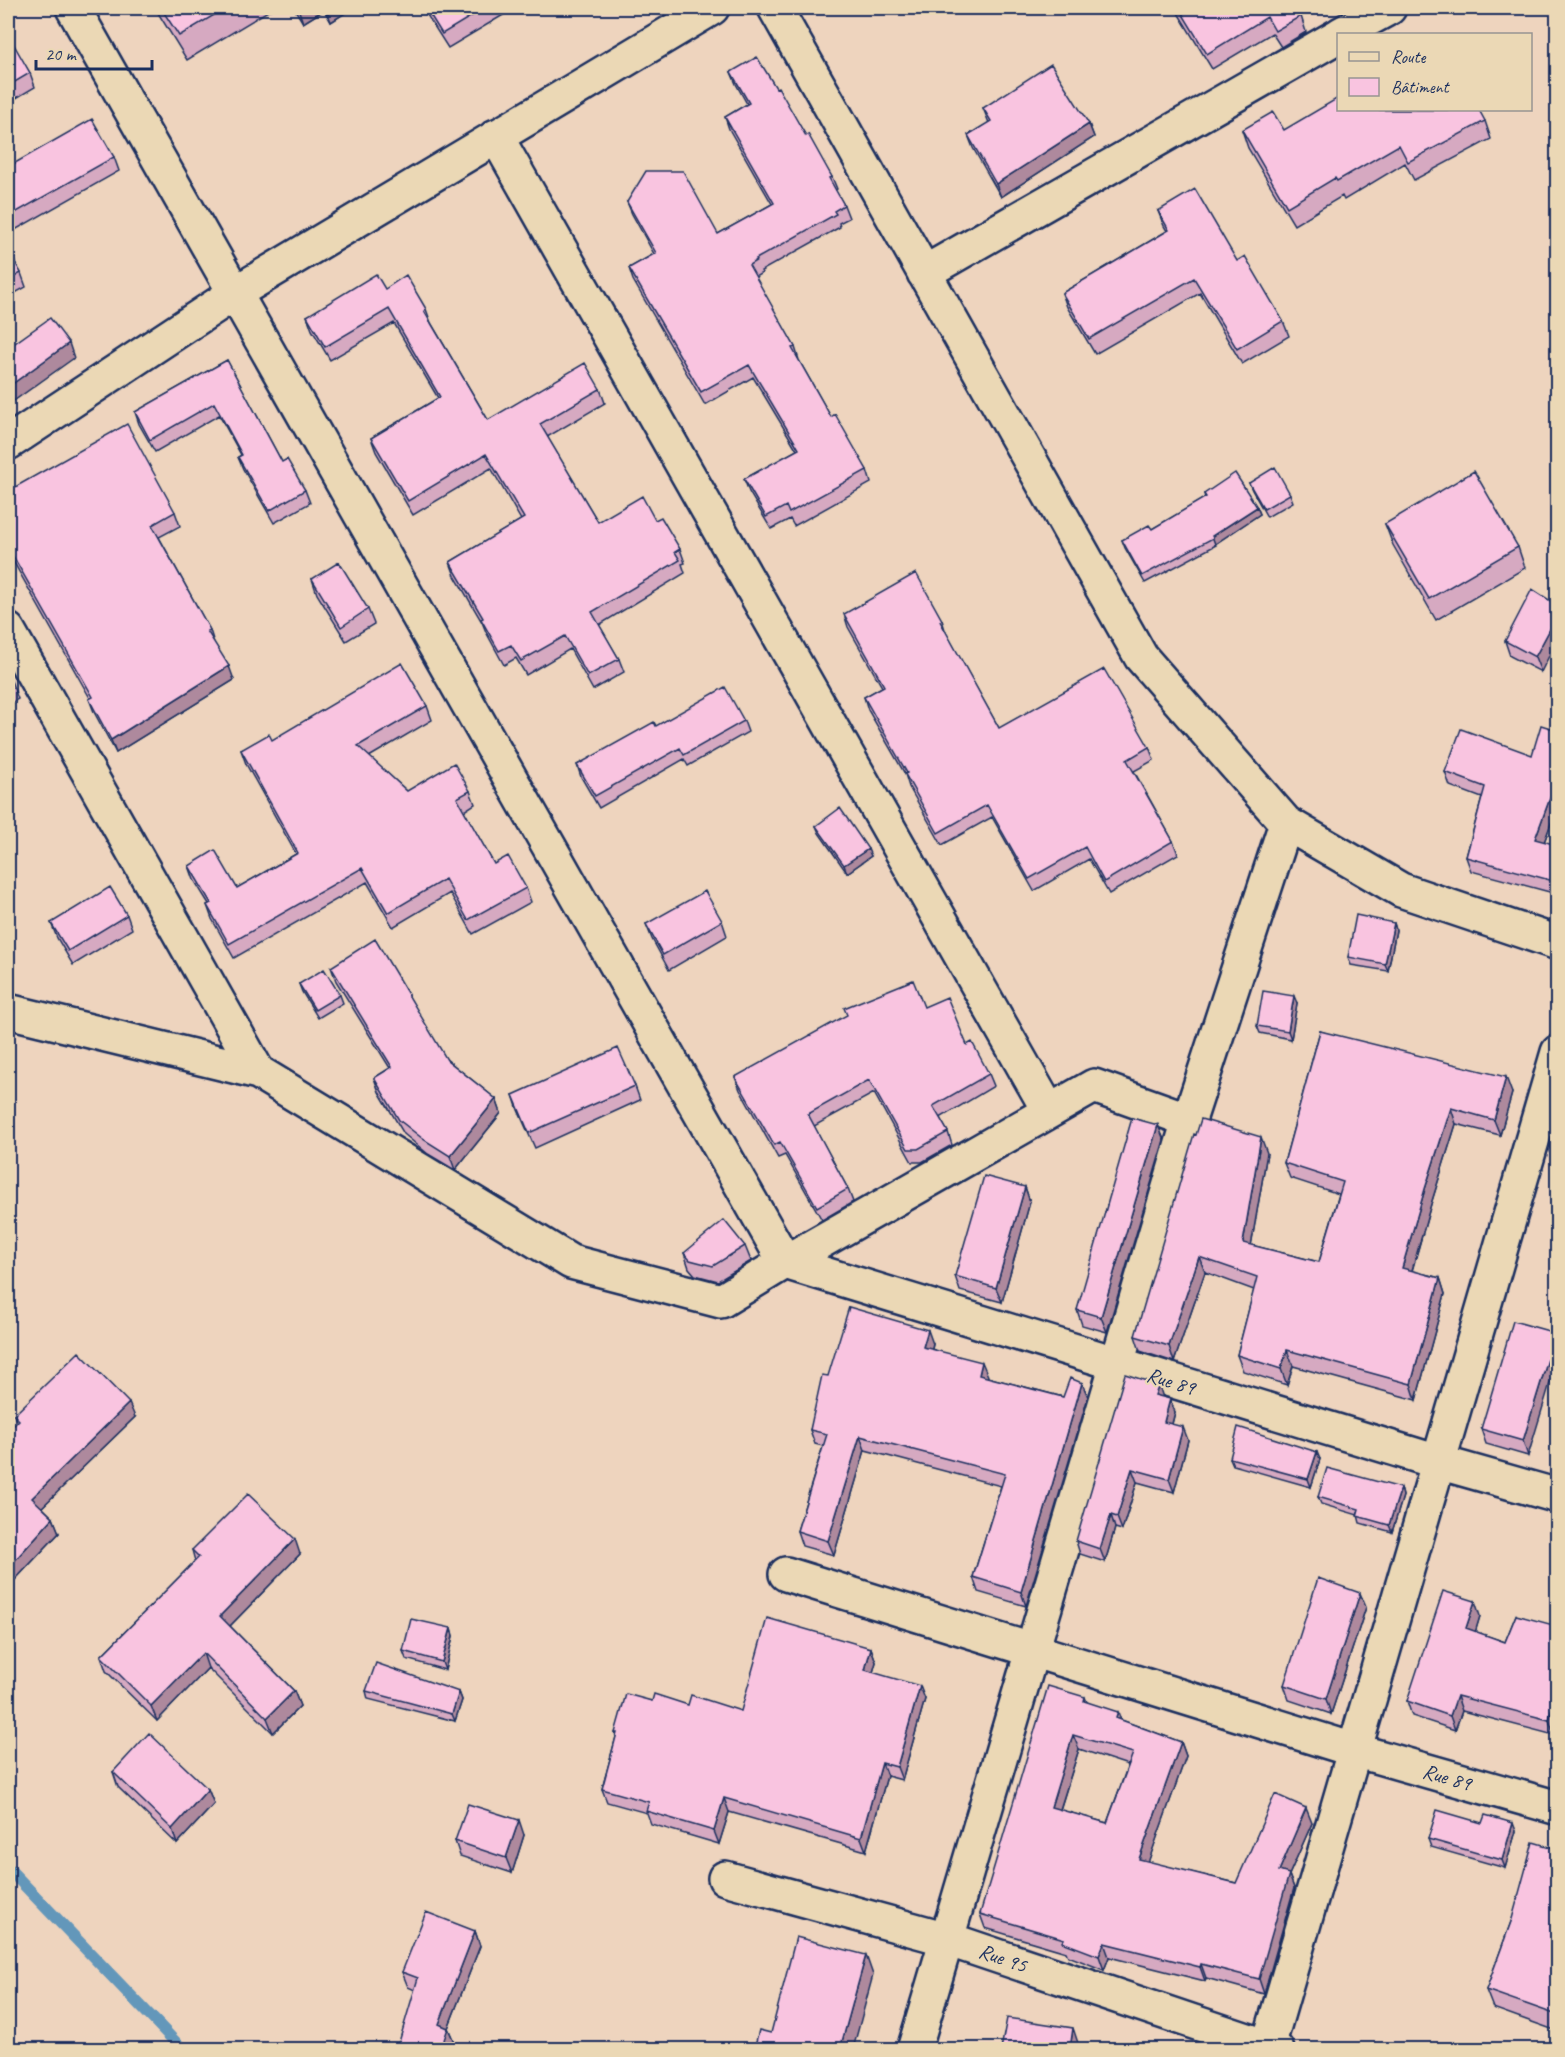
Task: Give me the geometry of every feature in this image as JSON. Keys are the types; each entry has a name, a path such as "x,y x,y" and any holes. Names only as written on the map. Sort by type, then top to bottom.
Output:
{"street":[{"path":"73,8 784,1262"},
{"path":"8,443 235,293 712,8"},
{"path":"775,8 1141,657 1286,823 1401,890 1557,943"},
{"path":"1344,33 1389,8"},
{"path":"924,273 1337,37"},
{"path":"496,136 1049,1111"},
{"path":"8,630 258,1072"},
{"path":"914,2049 1189,1120 1286,823"},
{"path":"8,1011 258,1072 571,1262 721,1301 784,1262 1094,1086 1189,1120"},
{"path":"1270,2049 1354,1750 1557,1052"},
{"name":"Rue 89","path":"784,1262 1438,1462 1557,1496"},
{"name":"Rue 89","path":"786,1574 1354,1750 1557,1808"},
{"name":"Rue 95","path":"725,1878 946,1939 1270,2049"}],"building":[{"path":"161,8 226,8 179,36"},
{"path":"426,8 485,8 442,34"},
{"path":"1179,8 1296,8 1301,16 1275,31 1267,17 1207,54"},
{"path":"8,37 30,73 8,86"},
{"path":"757,57 776,88 778,87 806,136 808,134 832,177 829,178 844,205 834,211 836,214 749,265 831,417 835,414 867,470 789,513 786,506 766,517 744,479 799,449 749,365 701,392 629,268 656,253 627,202 646,171 683,171 718,234 774,203 725,117 749,103 731,72"},
{"path":"1051,64 1089,124 996,184 968,135 991,121 983,108"},
{"path":"1337,99 1337,111 1480,111 1485,121 1408,162 1399,145 1337,181 1335,178 1287,207 1242,130 1273,112 1284,130"},
{"path":"92,119 114,157 8,217 8,167"},
{"path":"1195,189 1237,261 1245,256 1283,321 1237,349 1194,278 1089,339 1062,293 1169,230 1158,211"},
{"path":"8,250 21,273 8,281"},
{"path":"376,274 385,289 406,275 426,309 424,311 488,420 585,363 600,389 540,424 598,522 642,496 655,520 661,517 680,549 675,552 680,560 592,612 619,659 588,676 565,636 521,661 511,645 499,651 481,619 483,618 450,562 524,518 486,454 408,501 371,438 440,397 389,309 325,347 307,316"},
{"path":"50,318 69,343 8,387 8,348"},
{"path":"227,360 282,462 287,459 305,490 269,511 238,457 242,455 214,403 150,440 135,412"},
{"path":"127,424 175,512 152,525 210,630 207,631 229,666 111,740 89,699 93,697 8,547 8,491"},
{"path":"1275,467 1290,494 1264,509 1249,483"},
{"path":"1474,471 1518,547 1429,599 1385,524"},
{"path":"1235,473 1257,507 1212,536 1213,538 1142,576 1122,540 1149,525 1152,529 1206,497 1204,494"},
{"path":"339,562 368,609 341,627 312,579"},
{"path":"916,573 999,728 1104,669 1149,747 1127,760 1173,841 1104,882 1085,847 1029,879 987,805 938,833 864,697 884,686 844,614"},
{"path":"1532,589 1557,605 1557,616 1535,657 1505,641"},
{"path":"402,663 427,706 358,746 407,791 454,763 470,791 457,798 494,864 508,856 526,888 468,920 445,879 388,913 362,868 229,944 207,905 211,903 189,866 215,850 237,888 298,853 241,750 269,734 272,740"},
{"path":"725,687 744,721 684,755 680,748 595,796 577,765 654,722 656,726"},
{"path":"1541,725 1557,730 1557,779 1535,839 1557,845 1557,882 1466,857 1485,787 1445,772 1461,729 1532,755"},
{"path":"840,808 868,849 844,865 816,826"},
{"path":"110,887 127,915 68,951 51,923"},
{"path":"705,891 722,921 663,955 646,924"},
{"path":"1356,915 1394,923 1385,964 1348,957"},
{"path":"375,939 447,1060 496,1099 450,1156 399,1120 374,1078 392,1067 331,967"},
{"path":"324,969 340,995 315,1010 299,984"},
{"path":"913,980 924,1007 947,997 967,1045 972,1042 989,1074 933,1106 948,1132 918,1149 908,1149 869,1080 808,1114 848,1189 817,1207 780,1142 774,1145 735,1077 847,1015 844,1008"},
{"path":"1263,991 1294,996 1288,1031 1257,1026"},
{"path":"1320,1031 1506,1077 1494,1120 1451,1108 1425,1189 1402,1268 1440,1278 1411,1384 1287,1350 1281,1369 1237,1355 1257,1277 1199,1257 1169,1346 1135,1336 1194,1134 1196,1135 1201,1119 1261,1137 1243,1243 1319,1262 1343,1182 1284,1163"},
{"path":"618,1048 635,1086 529,1133 513,1095"},
{"path":"1132,1118 1158,1125 1101,1317 1077,1310"},
{"path":"984,1176 1025,1187 996,1288 955,1276"},
{"path":"724,1220 745,1246 713,1266 690,1260 684,1253"},
{"path":"849,1307 928,1330 923,1347 982,1362 979,1375 1063,1397 1070,1378 1082,1383 1021,1592 973,1577 1005,1474 860,1436 828,1541 797,1531 827,1434 810,1430 822,1375 828,1376"},
{"path":"1513,1321 1556,1333 1523,1441 1481,1429"},
{"path":"79,1352 129,1403 32,1498 53,1518 8,1568 8,1431 19,1420 14,1415"},
{"path":"1125,1374 1159,1385 1155,1395 1170,1399 1164,1422 1183,1427 1169,1479 1132,1469 1117,1517 1111,1515 1100,1549 1076,1541"},
{"path":"1238,1427 1317,1452 1308,1479 1230,1458"},
{"path":"1327,1468 1401,1488 1389,1525 1357,1516 1359,1509 1318,1497"},
{"path":"248,1494 295,1539 220,1616 294,1691 267,1718 203,1653 151,1706 101,1656 199,1557 192,1550"},
{"path":"1318,1578 1360,1593 1326,1699 1284,1685"},
{"path":"1443,1591 1475,1601 1466,1628 1505,1642 1516,1615 1557,1626 1557,1688 1549,1720 1457,1696 1450,1716 1407,1701"},
{"path":"767,1618 871,1648 865,1670 920,1686 897,1767 882,1763 861,1838 724,1798 714,1831 646,1811 649,1802 602,1789 626,1694 652,1701 654,1694 688,1705 691,1695 741,1711"},
{"path":"411,1619 451,1628 442,1662 403,1651"},
{"path":"376,1663 459,1692 452,1714 366,1691"},
{"path":"1048,1686 1085,1697 1084,1701 1118,1712 1116,1718 1181,1742 1139,1859 1236,1883 1275,1794 1306,1808 1279,1871 1289,1874 1259,1979 1104,1943 1099,1956 1062,1942 1064,1939 980,1914","holes":["1073,1735 1133,1753 1107,1823 1051,1807"]},
{"path":"149,1733 208,1789 172,1829 113,1772"},
{"path":"468,1804 519,1820 506,1858 455,1841"},
{"path":"1437,1810 1482,1823 1485,1815 1513,1823 1502,1860 1428,1839"},
{"path":"1533,1842 1557,1849 1557,2015 1486,1990 1512,1919"},
{"path":"426,1912 475,1931 439,2024 448,2028 441,2049 397,2049 418,1978 402,1972"},
{"path":"796,1937 866,1955 840,2049 754,2049 759,2030 771,2033"},
{"path":"1007,2018 1073,2028 1070,2049 1001,2049"}],"waterway":[{"path":"8,1868 183,2050"}]}
